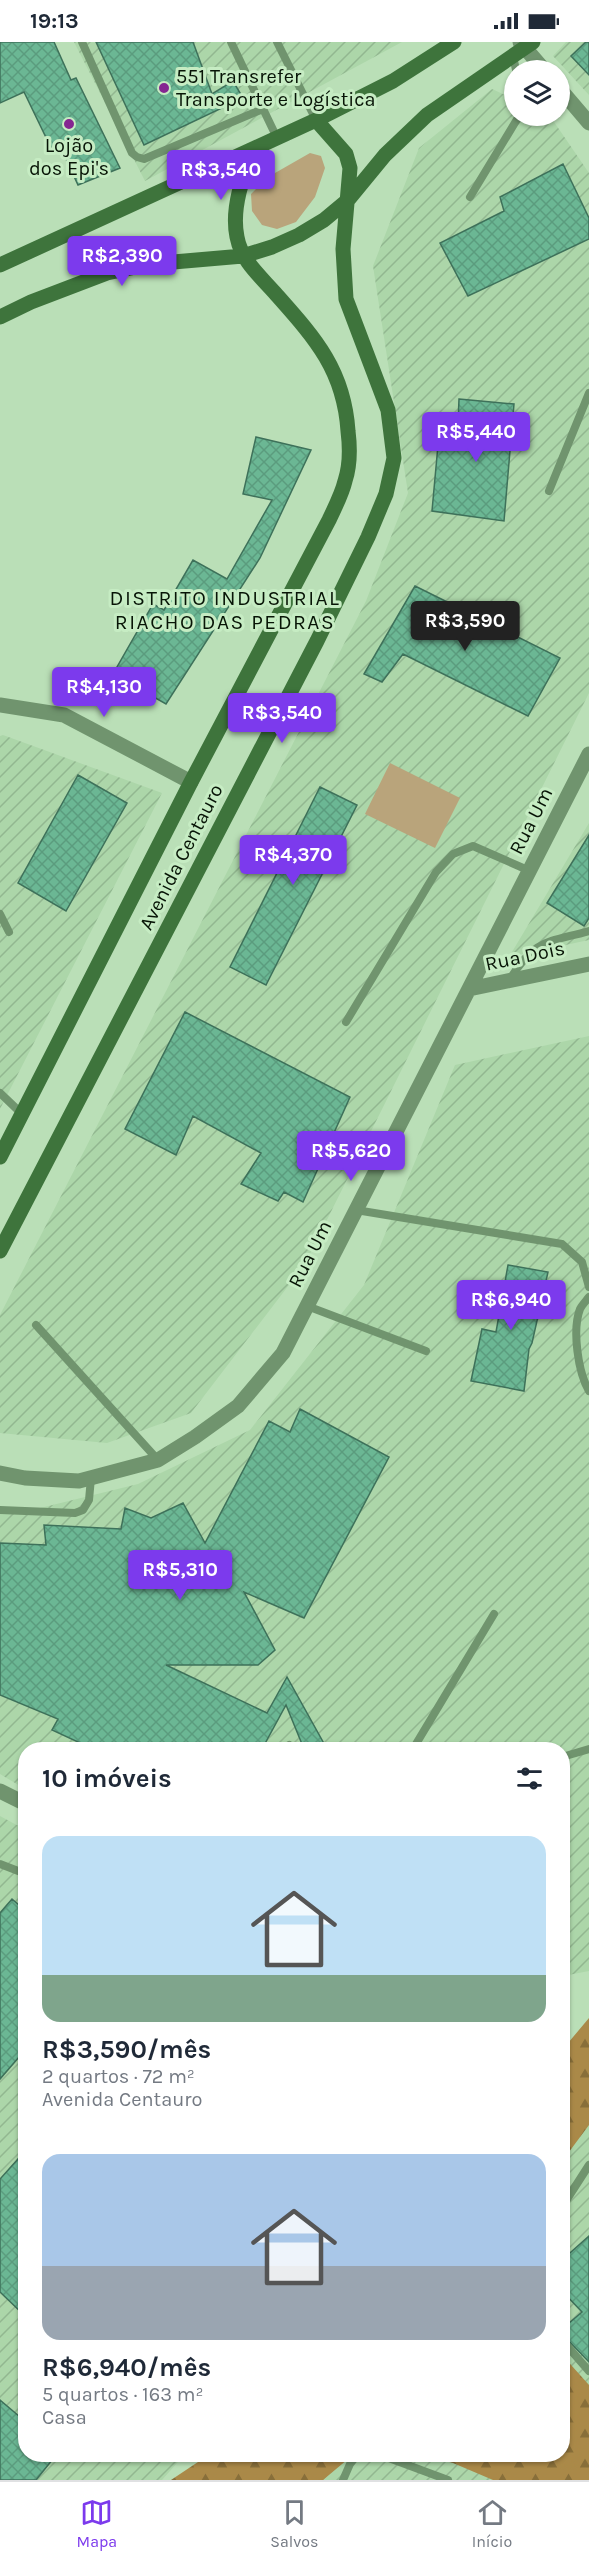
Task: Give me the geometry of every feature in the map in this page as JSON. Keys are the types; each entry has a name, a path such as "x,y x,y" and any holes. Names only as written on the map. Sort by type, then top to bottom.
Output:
{"street":[{"path":"0,266 316,120 393,81 454,42"},
{"path":"0,317 31,302 107,273 150,264 243,256 272,248 299,235 324,220 348,200 385,155 427,116 521,52"},
{"path":"570,101 589,123"},
{"name":"Avenida Centauro","path":"0,1251 317,641 368,537 386,494 394,458 388,410 346,299 342,249 350,168 346,154 316,120"},
{"path":"243,256 237,238 235,219 245,171 254,149"},
{"name":"Avenida Centauro","path":"0,1157 191,782 329,520 346,480 350,447 347,416 337,378 326,356 308,331 243,256"},
{"path":"0,705 64,715 191,782"},
{"name":"Rua Um","path":"0,1473 36,1479 79,1481 158,1460 238,1406 283,1353 589,754"},
{"name":"Rua Dois","path":"469,988 589,964"},
{"path":"0,1791 18,1800"}],"lane":[{"path":"82,42 132,153 136,157 144,159 263,109"},
{"path":"231,42 277,138"},
{"path":"277,42 316,120"},
{"path":"470,196 513,126"},
{"path":"549,491 589,393"},
{"path":"346,1022 436,872 453,854 473,846 530,870"},
{"path":"0,914 9,932"},
{"path":"510,980 524,957 532,950 589,931"},
{"path":"0,1094 22,1114"},
{"path":"356,1210 562,1244 582,1263 589,1287"},
{"path":"589,1297 580,1310 576,1337 582,1378 589,1391"},
{"path":"307,1306 426,1350"},
{"path":"36,1325 158,1460"},
{"path":"0,1510 75,1513 83,1510 88,1500 91,1478"},
{"path":"417,1742 494,1614"},
{"path":"570,1755 589,1749"},
{"path":"0,1864 18,1871"},
{"path":"570,2195 589,2165"},
{"path":"570,2349 589,2371"},
{"path":"342,2480 352,2462"},
{"path":"400,2462 448,2480"}],"shaded area":[{"path":"74,42 402,42 145,181"},
{"path":"566,42 589,42 589,95 570,74 570,60 557,60 553,56"},
{"path":"492,89 504,94 504,126 557,126 589,173 589,693 305,1264 191,1413 107,1443 0,1433 0,1315 366,601 408,493 373,266 419,148"},
{"path":"310,153 321,156 325,168 315,197 296,222 277,229 262,225 252,211 251,194 268,177"},
{"path":"3,735 162,793 0,1109 0,736"},
{"path":"390,763 460,798 435,848 365,814"},
{"path":"589,823 589,940 509,957"},
{"path":"589,1036 589,1971 570,1975 570,1742 18,1742 18,1785 0,1774 0,1510 32,1510 138,1484 250,1430 364,1285 455,1065"},
{"path":"0,1816 18,1826 18,2462 178,2462 162,2480 0,2480"},
{"path":"589,2036 589,2480 187,2480 204,2462 570,2462 570,2059"}],"green space":[{"path":"589,2018 589,2125 570,2151 570,2041"},
{"path":"570,2364 589,2385 589,2480 493,2480 449,2462 570,2462"},
{"path":"198,2462 344,2462 323,2480 171,2480"}],"building":[{"path":"0,42 54,42 71,80 76,78 120,168 78,185 61,148 53,152 24,92 0,103"},
{"name":"551 Transrefer Transporte e Logística","path":"96,42 193,42 212,94 233,81 243,98 144,145"},
{"path":"586,42 589,42 589,75 571,56"},
{"path":"563,164 589,218 589,239 468,296 440,243 504,211 500,197"},
{"path":"459,399 514,404 504,521 432,511 438,445 457,447"},
{"path":"256,437 311,450 260,558 166,704 113,674 153,604 164,610 193,560 227,579 272,500 243,494"},
{"path":"415,586 560,658 528,716 403,654 382,682 364,674"},
{"path":"78,775 127,803 66,911 18,883"},
{"path":"320,787 357,805 266,985 230,967"},
{"path":"589,835 589,918 584,926 547,903"},
{"path":"185,1012 350,1097 303,1202 284,1192 278,1201 241,1184 261,1153 193,1116 176,1155 125,1129"},
{"path":"508,1265 548,1272 529,1349 524,1391 471,1381 482,1329 496,1332"},
{"path":"300,1409 389,1457 304,1618 244,1592 275,1650 258,1665 166,1665 267,1713 287,1677 323,1742 301,1742 286,1705 266,1742 78,1742 52,1730 58,1719 0,1695 0,1543 46,1545 44,1525 121,1529 125,1508 151,1518 183,1503 205,1543 269,1421 290,1432"},
{"path":"12,1899 18,1904 18,2058 0,2079 0,1913"},
{"path":"18,2159 18,2309 0,2292 0,2179"},
{"path":"589,2236 589,2362 570,2342 570,2322 582,2312 570,2299 570,2253"},
{"path":"0,2400 18,2415 18,2462 51,2462 36,2480 0,2480"}],"place":[{"name":"551 Transrefer Transporte e Logística","path":"164,88"},
{"name":"Lojão dos Epi's","path":"69,124"}],"district":[{"name":"DISTRITO INDUSTRIAL RIACHO DAS PEDRAS","path":"225,610"}]}
